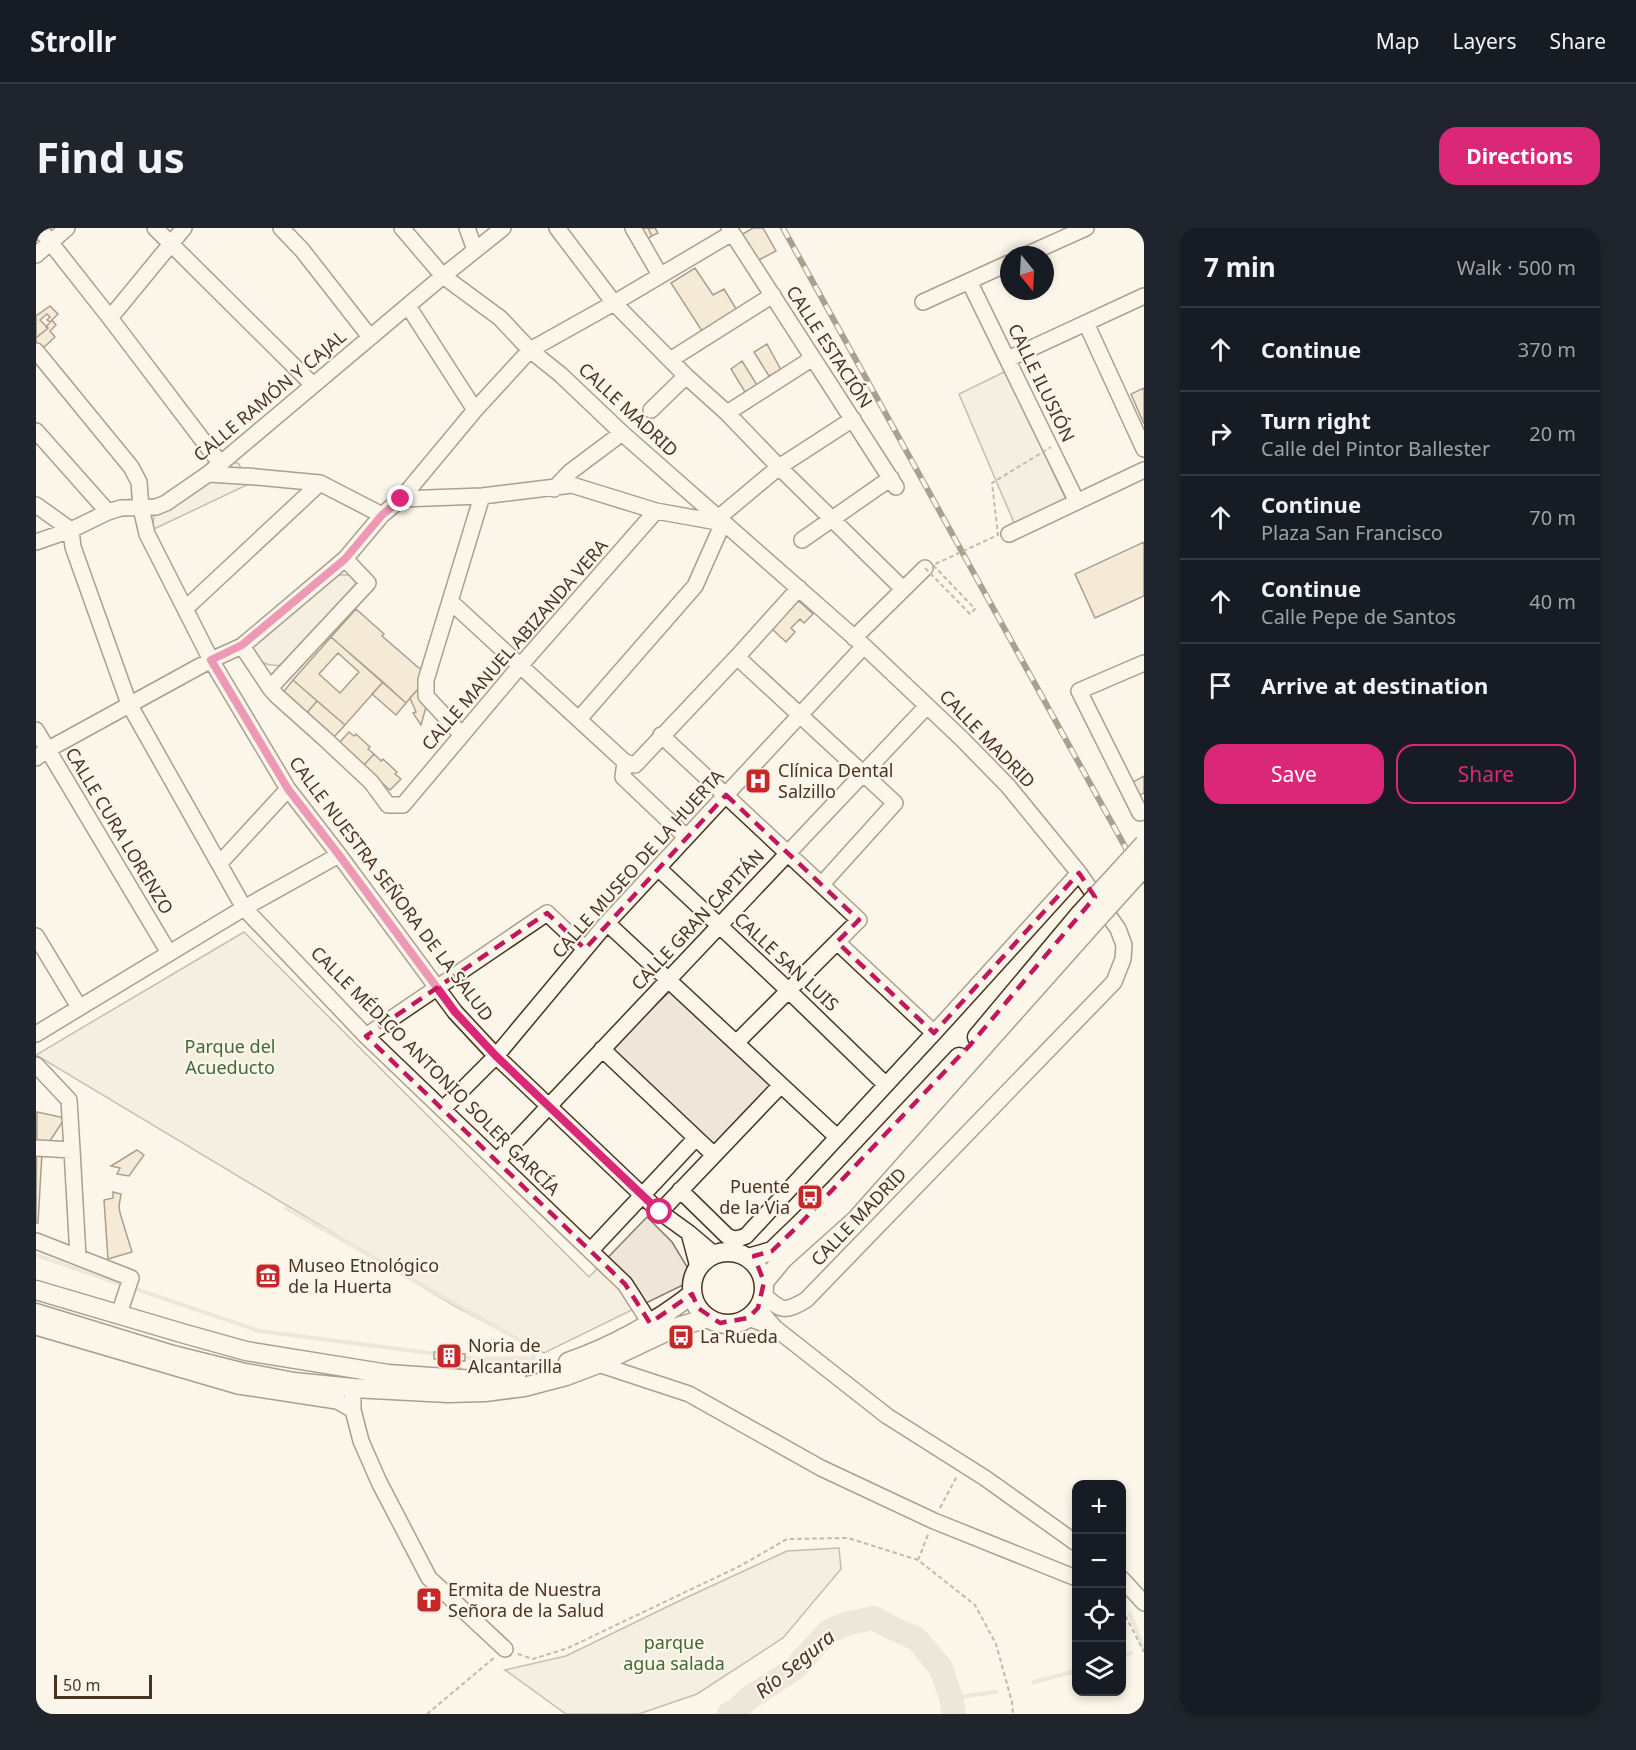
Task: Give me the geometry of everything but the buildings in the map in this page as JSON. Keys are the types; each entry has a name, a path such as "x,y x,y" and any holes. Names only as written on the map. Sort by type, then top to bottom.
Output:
{"main road":[{"path":"758,1301 758,1268 748,1258 735,1252 721,1252 708,1257 698,1268 692,1281 692,1294 698,1308 708,1318 720,1323 735,1323 758,1301 783,1259 842,1206 1085,920 1144,844"},
{"path":"748,1258 772,1251 836,1188 1085,920 1144,867"},
{"path":"36,1290 246,1351 388,1374 476,1380 515,1376 554,1367 587,1355 623,1339 665,1315 692,1294"},
{"path":"36,1313 241,1372 294,1382 353,1388 448,1393 485,1392 524,1387 566,1376 598,1364 674,1328 708,1318"}],"street":[{"path":"39,228 220,463"},
{"path":"36,255 67,228"},
{"path":"155,228 313,385"},
{"path":"110,318 184,228"},
{"path":"281,228 302,250 370,337"},
{"name":"CALLE MADRID","path":"402,228 443,276 500,318 530,350 561,375 622,433 859,642 1008,786 1079,873 1118,929 1124,945 1123,959 1113,982 806,1300 788,1309 758,1301"},
{"path":"467,228 475,250"},
{"name":"CALLE RAMÓN Y CAJAL","path":"36,542 71,530 121,508 156,507 166,503 208,474 503,228"},
{"path":"557,228 614,303 903,589"},
{"path":"633,228 660,275"},
{"path":"1046,246 1086,228"},
{"path":"42,754 129,704 242,645 345,559 382,515 401,499 475,410 530,350 614,303 730,230"},
{"name":"CALLE ESTACIÓN","path":"730,230 894,483 832,519"},
{"path":"923,302 1000,267"},
{"name":"CALLE ILUSIÓN","path":"969,281 1077,502"},
{"path":"670,360 773,295"},
{"path":"1008,359 1144,296"},
{"path":"408,306 475,410"},
{"path":"1086,323 1144,449"},
{"name":"CALLE NUESTRA SEÑORA DE LA SALUD","path":"36,351 131,466 139,482 141,508 147,534 211,660 288,789 455,1012 496,1056 660,1212 715,1255"},
{"path":"727,413 813,358"},
{"path":"651,410 686,376"},
{"path":"579,719 695,586 721,521 779,467 852,419"},
{"path":"36,431 108,512"},
{"path":"554,489 570,472 622,433"},
{"path":"1009,534 1144,470"},
{"path":"208,474 320,483 382,515"},
{"path":"185,609 320,483"},
{"path":"401,499 482,496 572,486 656,511 721,521"},
{"path":"462,735 426,696 426,680 482,496"},
{"path":"36,505 71,530"},
{"name":"CALLE MANUEL ABIZANDA VERA","path":"270,688 396,805 462,735 656,511"},
{"path":"802,540 832,519"},
{"name":"CALLE MÉDICO ANTONIO SOLER GARCÍA","path":"71,530 73,547 129,704 244,908 366,1036 625,1284 650,1323"},
{"path":"242,645 270,688 368,583 345,559"},
{"name":"CALLE MUSEO DE LA HUERTA","path":"443,1109 496,1056 607,923 800,715 903,589 925,568"},
{"path":"686,837 623,777 630,763 662,735 799,588"},
{"path":"451,602 630,763"},
{"path":"737,657 895,804 822,884"},
{"path":"1140,813 1079,691 1144,663"},
{"name":"CALLE GRAN CAPITÁN","path":"496,1161 927,706"},
{"name":"CALLE CURA LORENZO","path":"36,730 42,754 169,953"},
{"path":"662,735 859,920 736,1043"},
{"path":"219,864 288,789"},
{"path":"36,1034 244,908 339,855"},
{"name":"CALLE SAN LUIS","path":"658,868 886,1084"},
{"path":"680,1190 727,1236 739,1239 746,1236 934,1034 1079,873"},
{"path":"366,1036 547,913 585,949"},
{"path":"607,923 837,1137"},
{"path":"36,936 79,1007"},
{"path":"837,942 934,1034"},
{"path":"602,1049 714,1155"},
{"path":"36,1065 69,1100 78,1257"},
{"path":"660,1212 781,1085"},
{"path":"591,1250 696,1138"},
{"path":"36,1148 72,1150"},
{"path":"689,1233 698,1268"},
{"path":"36,1241 131,1278 119,1314"},
{"path":"758,1301 775,1328 887,1416 963,1464 1072,1540"},
{"path":"36,1327 238,1386 337,1401 353,1410"},
{"path":"598,1364 689,1394 821,1468 934,1521 1072,1576"},
{"path":"353,1388 353,1410 361,1441 379,1482 429,1578 505,1649"},
{"path":"1126,1585 1144,1603"}],"path":[{"path":"925,568 970,614 975,609 933,565 998,535 992,483 1051,447"},
{"path":"918,1560 934,1521 963,1464"},
{"path":"427,1714 505,1649 533,1659 568,1648 740,1566 787,1539 848,1538 918,1560 975,1605 996,1644 1012,1702 1013,1714"},
{"path":"1126,1617 1144,1652"}],"highlighted area":[{"path":"726,795 859,920 837,942 934,1033 1079,873 1095,897 971,1044 798,1226 772,1251 754,1256 764,1282 758,1308 748,1318 720,1323 698,1308 692,1294 650,1323 625,1284 366,1036 547,913 585,949"}],"green space":[{"path":"1006,371 1067,502 1015,525 959,394"},
{"path":"233,463 238,463 251,483 152,530 154,515"},
{"path":"337,575 350,575 355,582 356,589 286,665 268,665 260,660 252,645"},
{"name":"Parque del Acueducto","path":"244,932 589,1277 647,1217 672,1242 689,1270 683,1285 544,1353 455,1306 36,1055"},
{"path":"670,991 775,1087 716,1147 612,1048"},
{"name":"parque agua salada","path":"839,1548 841,1569 783,1638 697,1694 639,1714 566,1714 505,1670 566,1656 787,1551"}],"waterway":[{"path":"286,1208 530,1346 534,1358 461,1357"},
{"path":"36,1255 123,1285"},
{"path":"130,1287 259,1331 438,1354"},
{"path":"1130,1614 1144,1649"},
{"name":"Río Segura","path":"729,1714 749,1698 793,1670 829,1631 849,1623 874,1618 917,1639 941,1668 954,1714"},
{"path":"1126,1655 1131,1653"},
{"path":"1034,1682 1072,1672"},
{"path":"951,1698 996,1692"}],"railway":[{"path":"783,228 1144,881"}],"place":[{"name":"Clínica Dental Salzillo","path":"758,781"},
{"name":"Puente de la Via","path":"810,1197"},
{"name":"Museo Etnológico de la Huerta","path":"268,1276"},
{"name":"La Rueda","path":"681,1337"},
{"name":"Noria de Alcantarilla","path":"449,1356"},
{"name":"Ermita de Nuestra Señora de la Salud","path":"429,1600"}],"route":[{"path":"401,499 382,515 345,559 242,645 211,660 288,789 455,1012 496,1056 660,1212"}]}
